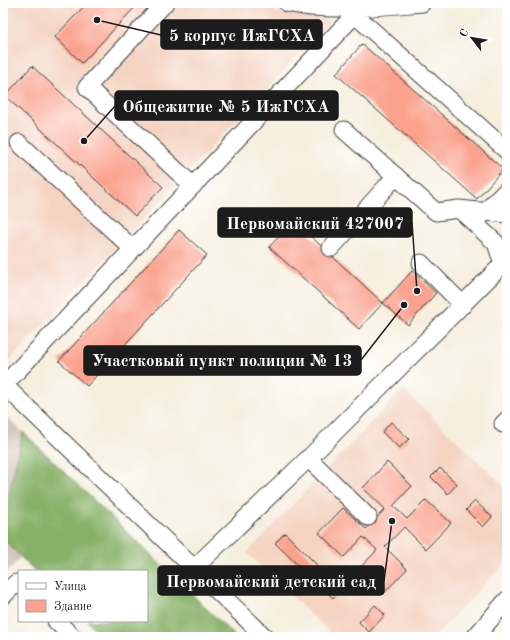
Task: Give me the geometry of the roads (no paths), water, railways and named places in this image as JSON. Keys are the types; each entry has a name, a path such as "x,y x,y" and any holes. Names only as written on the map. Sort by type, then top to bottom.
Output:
{"street":[{"path":"165,3 87,87 193,186"},
{"path":"286,3 293,5 358,11 422,3"},
{"path":"265,637 3,384 358,11"},
{"path":"358,11 507,151"},
{"path":"344,130 436,212 458,208 480,217 507,214"},
{"path":"19,143 133,249"},
{"path":"331,248 396,176"},
{"path":"480,217 507,190"},
{"path":"194,568 506,264 496,242 480,217"},
{"path":"421,263 463,305"},
{"path":"308,458 368,517"},
{"path":"3,596 16,583 18,585"},
{"path":"475,637 507,600"},
{"path":"57,622 73,637"}],"place":[{"name":"5 корпус ИжГСХА","path":"97,20"},
{"name":"Общежитие № 5 ИжГСХА","path":"84,141"},
{"name":"Первомайский 427007","path":"417,291"},
{"name":"Участковый пункт полиции № 13","path":"404,305"},
{"name":"Первомайский детский сад","path":"392,521"}]}
